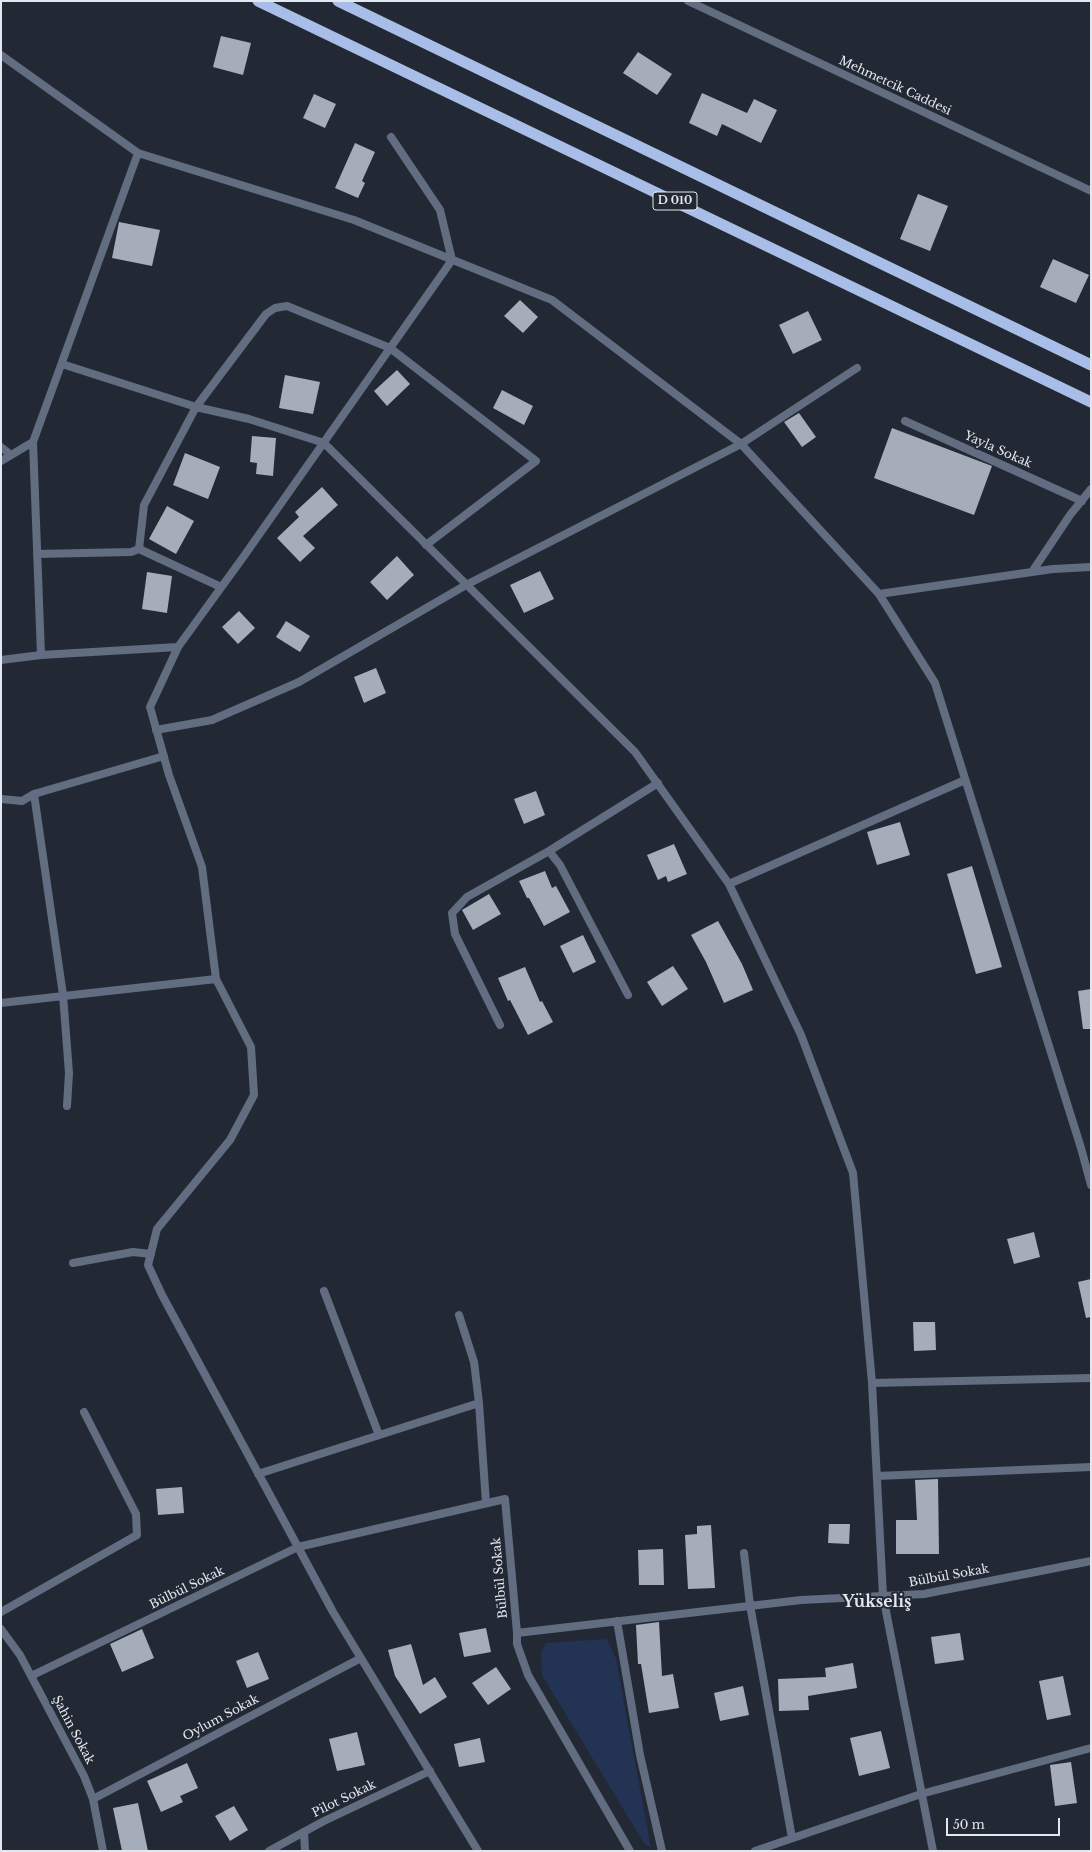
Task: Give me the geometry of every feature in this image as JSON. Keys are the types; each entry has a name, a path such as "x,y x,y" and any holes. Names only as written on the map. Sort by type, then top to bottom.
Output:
{"highway":[{"name":"D 010","path":"258,1 1091,402"},
{"name":"D 010","path":"338,1 1091,365"}],"street":[{"name":"Mehmetcik Caddesi","path":"688,1 1091,191"},
{"path":"1,55 138,153 354,220 552,300 741,444 879,594 935,683 1081,1148 1091,1185"},
{"path":"391,137 440,210 452,260 324,443 178,647 150,707 164,756 202,867 216,979 251,1047 254,1095 230,1140 157,1229 148,1265 162,1295 333,1612 478,1851"},
{"path":"40,655 34,442 138,153"},
{"path":"139,549 144,505 196,407 266,314 275,308 287,306 390,348 536,461 426,545"},
{"path":"62,364 196,407 249,418 324,443 635,752 729,884 801,1035 853,1173 872,1383 883,1596 921,1794 934,1851"},
{"path":"156,730 212,720 299,682 466,585 741,444 857,368"},
{"name":"Yayla Sokak","path":"905,421 1082,501"},
{"path":"1,461 34,442"},
{"path":"1,447 11,455"},
{"path":"1032,572 1091,489"},
{"path":"37,554 131,552 139,549 221,587"},
{"path":"879,594 1053,569 1091,567"},
{"path":"1,660 40,655 178,647"},
{"path":"1,799 22,801 34,794 164,756"},
{"path":"729,884 965,780"},
{"path":"500,1025 455,934 452,913 467,897 549,851 658,783"},
{"path":"34,794 63,995 69,1073 67,1106"},
{"path":"549,851 560,865 628,995"},
{"path":"1,1003 216,979"},
{"path":"73,1263 133,1252 151,1254"},
{"path":"324,1291 379,1435"},
{"path":"459,1315 474,1362 479,1403 486,1503"},
{"path":"872,1383 1091,1378"},
{"path":"258,1474 479,1403"},
{"path":"1,1612 137,1535 136,1514 84,1412"},
{"path":"876,1476 1091,1467"},
{"name":"Bülbül Sokak","path":"31,1676 298,1547 505,1499 517,1632 801,1600 924,1594 1091,1561"},
{"path":"744,1553 750,1605 792,1838"},
{"path":"617,1621 640,1755 662,1851"},
{"name":"Şahin Sokak","path":"1,1629 20,1655 84,1776 93,1799 103,1851"},
{"path":"517,1632 517,1644 528,1674 630,1851"},
{"name":"Oylum Sokak","path":"93,1799 361,1658"},
{"path":"754,1851 921,1794 1091,1748"},
{"name":"Pilot Sokak","path":"269,1851 304,1832 430,1772"},
{"path":"304,1832 305,1851"}],"shaded area":[{"path":"607,1639 616,1659 651,1848 644,1843 542,1675 541,1654 546,1643"}],"building":[{"path":"221,36 251,43 243,75 213,67"},
{"path":"638,52 672,74 657,95 623,73"},
{"path":"702,93 747,113 754,99 777,110 761,143 722,124 717,136 689,123"},
{"path":"314,94 336,104 325,128 303,118"},
{"path":"355,143 375,152 362,181 365,183 358,198 335,188"},
{"path":"918,194 948,206 930,251 900,239"},
{"path":"119,222 160,230 152,266 112,258"},
{"path":"1053,259 1089,275 1076,303 1040,287"},
{"path":"520,300 538,317 523,333 504,316"},
{"path":"808,311 822,340 793,354 779,325"},
{"path":"397,370 410,384 387,406 374,391"},
{"path":"285,375 320,382 313,414 279,408"},
{"path":"502,390 533,406 524,425 493,408"},
{"path":"799,413 816,437 802,447 784,422"},
{"path":"892,428 992,466 974,515 874,478"},
{"path":"252,436 276,438 273,476 256,474 257,463 250,462"},
{"path":"185,453 220,467 208,499 173,485"},
{"path":"322,487 338,505 303,536 315,548 300,562 277,538 299,517 295,512"},
{"path":"167,506 194,521 176,554 149,539"},
{"path":"397,556 414,575 387,600 370,582"},
{"path":"540,571 554,599 524,613 510,585"},
{"path":"147,572 172,576 167,613 142,609"},
{"path":"239,611 255,628 238,644 222,627"},
{"path":"286,621 310,636 300,652 276,637"},
{"path":"376,668 386,693 364,703 354,677"},
{"path":"536,791 545,815 524,824 514,799"},
{"path":"900,822 910,855 877,865 867,832"},
{"path":"674,844 687,874 668,882 666,876 658,880 647,855"},
{"path":"972,866 1002,967 976,974 947,874"},
{"path":"545,871 552,888 556,886 570,912 544,926 529,898 527,898 519,881"},
{"path":"489,894 501,914 473,930 462,910"},
{"path":"718,921 742,964 753,990 724,1003 706,962 691,935"},
{"path":"583,935 596,962 573,973 560,946"},
{"path":"673,966 688,989 662,1006 647,982"},
{"path":"525,967 540,1002 542,1001 553,1022 528,1035 510,1000 508,1001 498,978"},
{"path":"1091,989 1091,1029 1083,1029 1078,991"},
{"path":"1034,1232 1040,1257 1014,1264 1007,1239"},
{"path":"1091,1279 1091,1317 1086,1318 1078,1282"},
{"path":"913,1322 935,1322 936,1350 914,1351"},
{"path":"938,1479 939,1554 896,1554 896,1520 917,1520 915,1480"},
{"path":"182,1487 184,1513 158,1515 156,1489"},
{"path":"829,1524 850,1524 849,1544 828,1543"},
{"path":"711,1525 715,1588 688,1589 685,1535 697,1534 697,1526"},
{"path":"663,1549 664,1585 639,1585 638,1550"},
{"path":"659,1622 662,1676 673,1674 679,1708 649,1713 641,1664 638,1664 636,1625"},
{"path":"486,1628 491,1652 464,1657 459,1633"},
{"path":"142,1629 154,1658 122,1672 110,1644"},
{"path":"960,1633 964,1660 935,1664 931,1637"},
{"path":"411,1644 423,1685 435,1677 447,1697 420,1714 395,1676 388,1650"},
{"path":"258,1652 269,1679 247,1688 236,1661"},
{"path":"853,1663 857,1688 808,1696 809,1710 779,1711 778,1679 826,1677 825,1668"},
{"path":"496,1667 511,1689 488,1705 472,1683"},
{"path":"1063,1676 1071,1715 1047,1720 1039,1681"},
{"path":"743,1686 749,1715 720,1721 714,1693"},
{"path":"881,1731 890,1768 859,1776 850,1738"},
{"path":"357,1732 365,1765 337,1771 329,1739"},
{"path":"480,1738 485,1762 459,1767 454,1744"},
{"path":"1071,1762 1077,1803 1055,1806 1050,1765"},
{"path":"187,1763 198,1788 180,1796 183,1802 161,1812 147,1781"},
{"path":"138,1803 148,1851 122,1851 113,1808"},
{"path":"234,1806 248,1830 230,1841 215,1816"}],"district":[{"name":"Yükseliş","path":"877,1602"}]}
